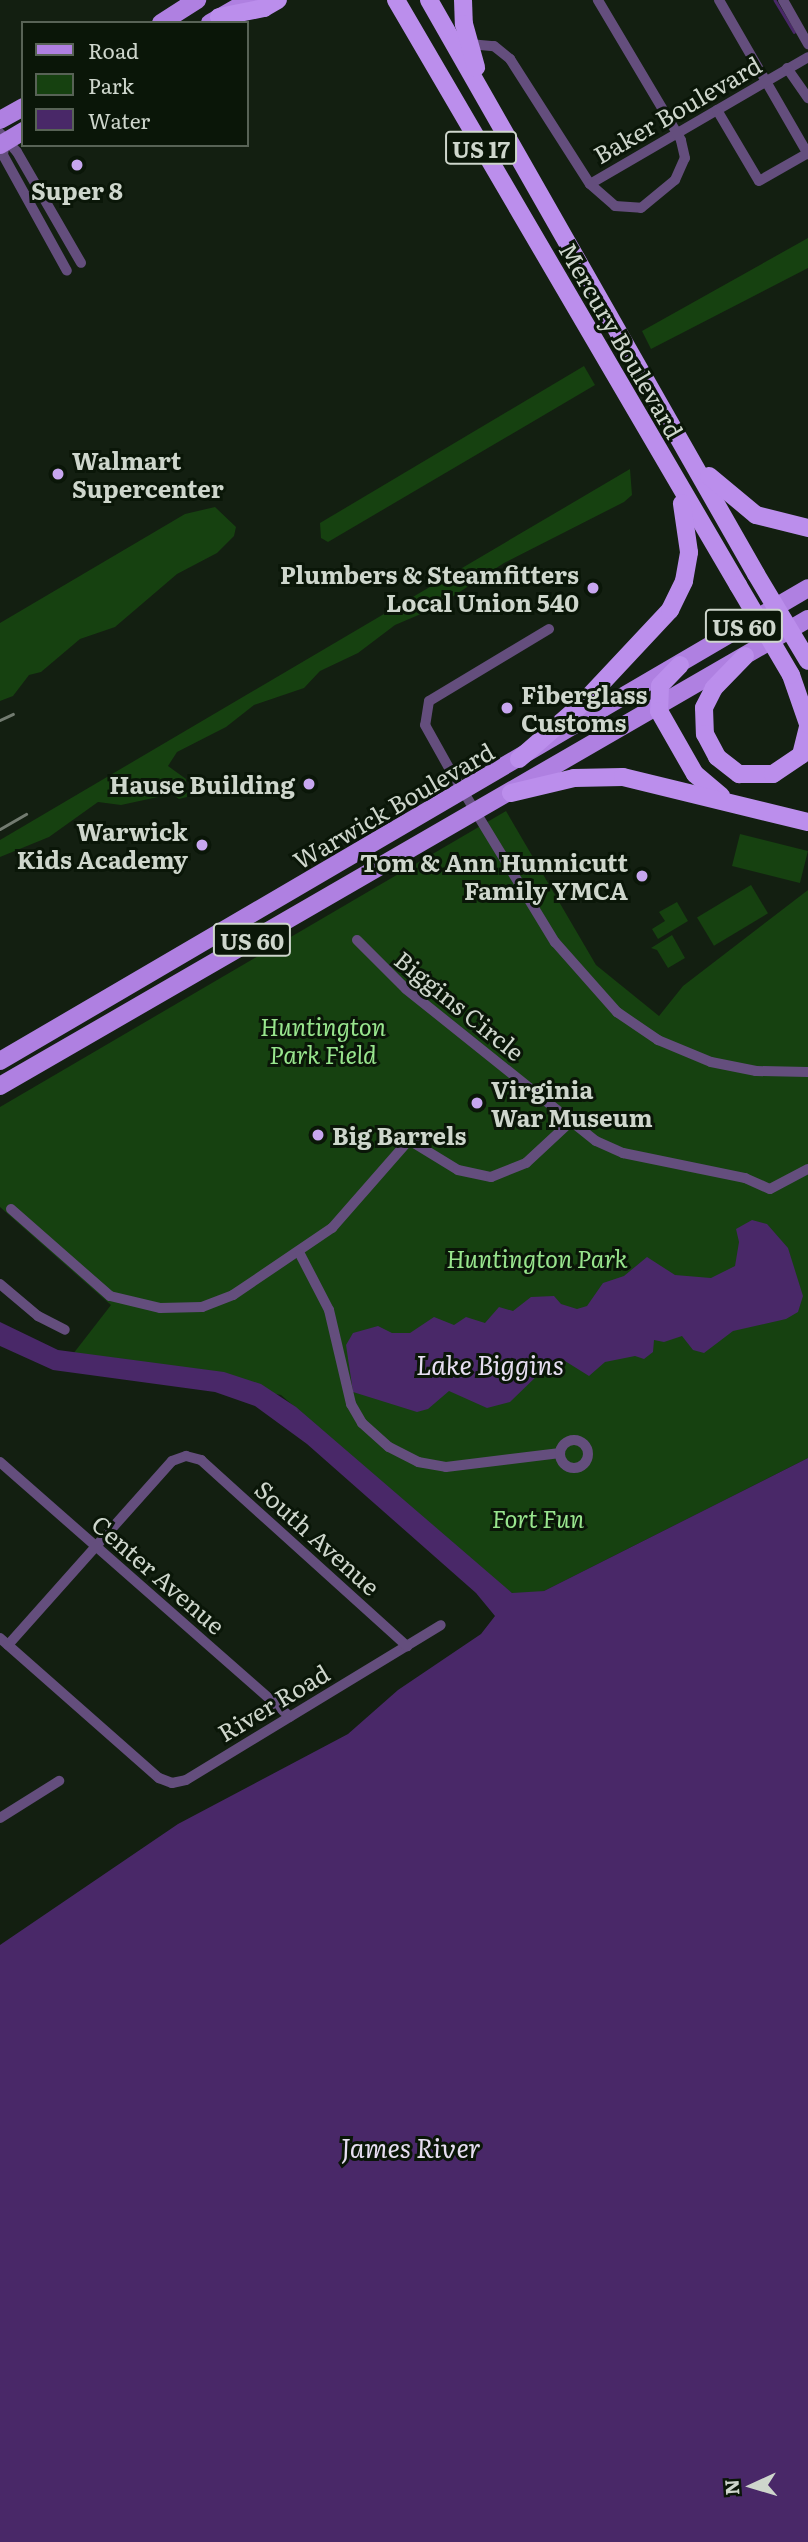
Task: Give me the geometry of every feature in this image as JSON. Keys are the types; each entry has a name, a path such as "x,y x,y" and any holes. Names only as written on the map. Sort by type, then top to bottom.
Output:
{"highway":[{"path":"214,20 264,8 278,0"},
{"name":"Mercury Boulevard","path":"396,0 658,449 673,481"},
{"name":"Mercury Boulevard","path":"429,0 808,661"},
{"path":"463,0 468,44 494,116"},
{"path":"697,466 746,510 778,523 808,528"},
{"path":"673,481 808,702"},
{"path":"519,759 662,622 678,595 690,541 684,507 673,481"},
{"path":"746,656 714,688 704,708 705,734 717,757 748,777 773,774 801,755 808,725 791,675"},
{"path":"680,665 660,686 658,707 695,774 730,802"},
{"path":"511,793 563,780 609,776 650,781 808,822"}],"main road":[{"path":"164,21 197,0"},
{"path":"214,20 250,0"},
{"path":"0,120 21,108"},
{"path":"2,140 21,132"},
{"name":"Warwick Boulevard","path":"0,1061 464,792 808,588"},
{"name":"Warwick Boulevard","path":"0,1086 808,619"},
{"path":"335,867 346,886"},
{"path":"111,997 121,1016"},
{"path":"17,1051 28,1070"}],"street":[{"path":"590,184 615,206 634,209 646,205 675,180 684,165 683,147 676,133 598,0"},
{"path":"717,110 759,181 808,153 763,83 719,0"},
{"path":"783,0 808,44"},
{"name":"Baker Boulevard","path":"468,44 494,46 510,59 590,184 808,57"},
{"path":"787,68 808,98"},
{"path":"2,140 17,152 81,263"},
{"path":"2,140 3,155 67,271"},
{"path":"549,629 429,701 424,716 427,730 555,942 617,1012 658,1040 711,1062 756,1071 808,1072"},
{"name":"Biggins Circle","path":"357,940 381,968 569,1123 623,1153 745,1178 770,1189 808,1169"},
{"path":"11,1209 110,1296 144,1307 202,1307 233,1296 300,1254 332,1228 409,1140 458,1170 491,1177 526,1163 569,1123"},
{"path":"300,1254 329,1310 346,1394 370,1431 398,1453 427,1465 456,1467 560,1453"},
{"path":"0,1284 38,1316 65,1331"},
{"name":"South Avenue","path":"96,1546 173,1461 186,1456 201,1460 407,1646"},
{"name":"Center Avenue","path":"0,1462 290,1717"},
{"path":"4,1641 96,1546"},
{"name":"River Road","path":"4,1641 159,1778 179,1782 441,1625"},
{"path":"3,1812 59,1781"}],"green space":[{"path":"808,238 808,268 651,349 642,331"},
{"path":"584,366 595,385 328,542 321,538 320,523"},
{"path":"630,469 632,495 624,502 504,563 435,608 395,625 358,653 320,671 304,688 254,705 226,727 177,752 168,766 186,779 187,797 179,799 172,794 121,805 98,802 49,837 0,857 0,840"},
{"path":"215,507 236,527 234,536 217,553 177,574 115,627 80,639 41,672 29,675 13,696 0,701 0,623 185,514"},
{"name":"Huntington Park","path":"506,811 596,965 659,1016 683,986 808,890 808,1458 544,1591 527,1594 512,1593 491,1577 281,1395 73,1354 111,1305 0,1207 0,1107"},
{"path":"740,834 808,851 800,883 732,866"},
{"path":"751,885 768,913 714,946 697,917"},
{"path":"677,902 688,921 658,939 652,929 665,921 659,912"},
{"path":"672,935 685,958 668,968 657,950 651,948"}],"water":[{"name":"Lake Biggins","path":"752,1220 767,1224 788,1248 803,1296 798,1312 786,1319 733,1331 704,1353 693,1350 682,1336 664,1342 654,1340 653,1352 644,1359 635,1356 605,1362 589,1376 565,1361 543,1370 510,1402 487,1408 449,1391 428,1409 417,1412 353,1392 346,1345 353,1333 378,1326 392,1333 410,1333 434,1317 454,1325 466,1317 485,1323 499,1307 513,1311 531,1297 554,1296 561,1304 577,1309 587,1306 603,1283 624,1276 647,1257 675,1275 711,1278 735,1266 739,1242 736,1229"},
{"name":"James River","path":"0,1322 58,1350 224,1372 261,1384 296,1407 512,1593 544,1591 808,1458 808,2542 0,2542 0,1945 178,1824 348,1734 398,1690 481,1634 495,1616 476,1593 307,1444 255,1406 215,1392 53,1370 0,1346"}],"waterway":[{"path":"775,0 794,32"}],"railway":[{"path":"0,720 13,714"},
{"path":"0,829 26,814"}],"place":[{"name":"Super 8","path":"77,165"},
{"name":"Walmart Supercenter","path":"58,474"},
{"name":"Plumbers & Steamfitters Local Union 540","path":"593,588"},
{"name":"Fiberglass Customs","path":"507,708"},
{"name":"Hause Building","path":"309,784"},
{"name":"Warwick Kids Academy","path":"202,845"},
{"name":"Tom & Ann Hunnicutt Family YMCA","path":"642,876"},
{"name":"Virginia War Museum","path":"477,1103"},
{"name":"Big Barrels","path":"318,1135"}],"park label":[{"name":"Huntington Park Field","path":"323,1040"},
{"name":"Fort Fun","path":"538,1518"}]}
